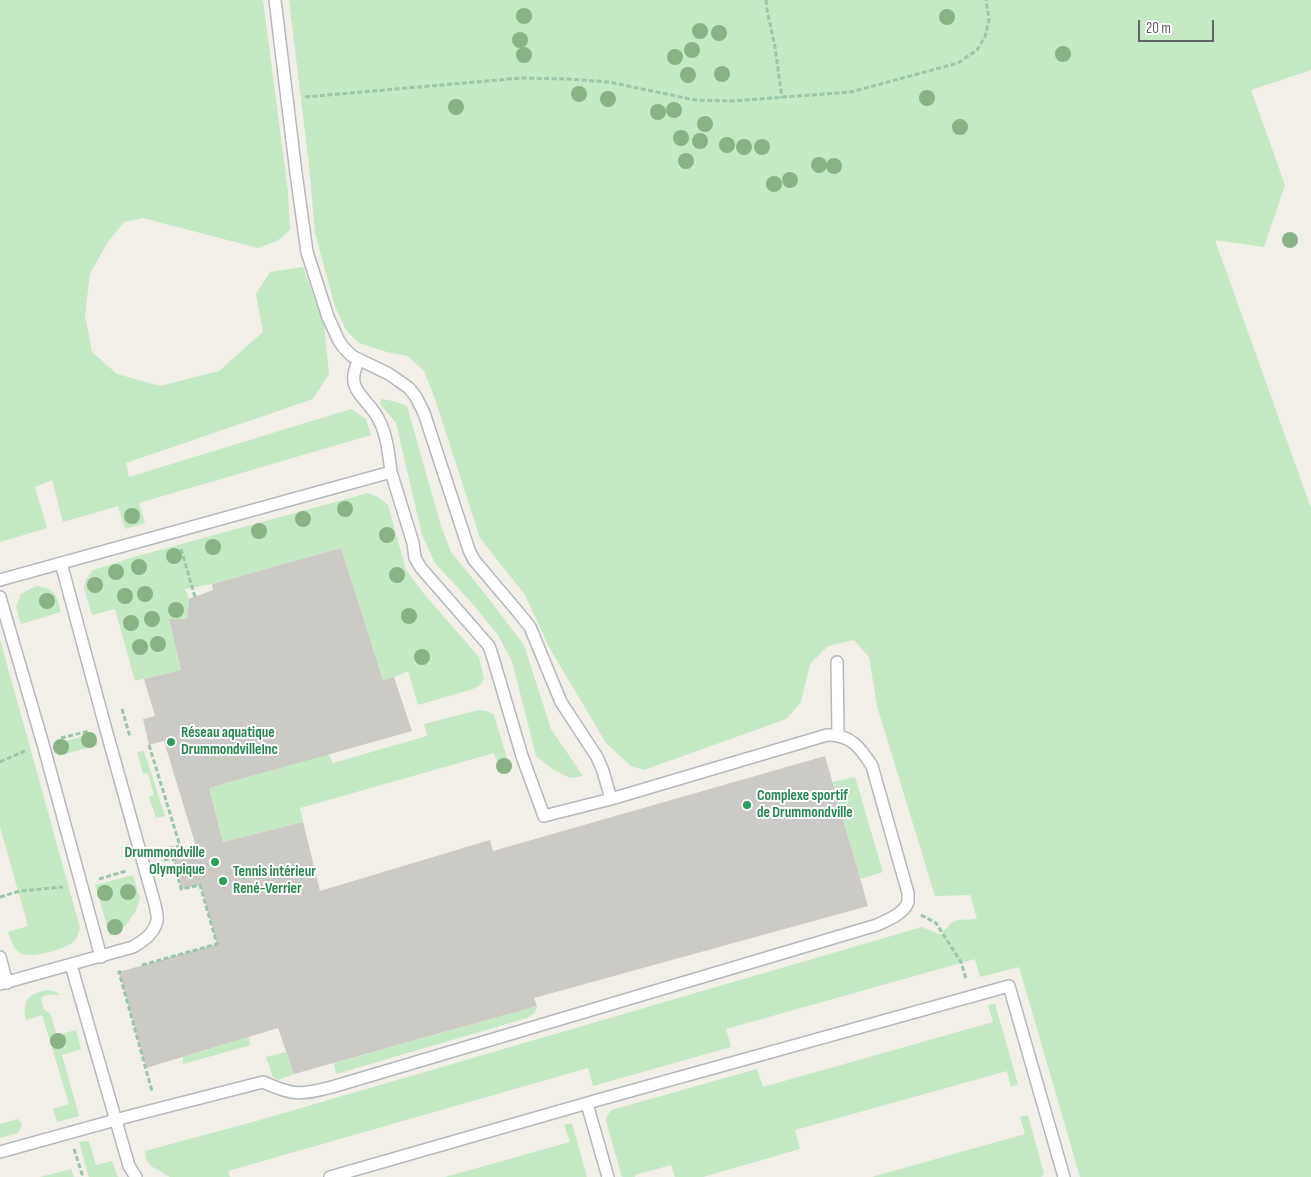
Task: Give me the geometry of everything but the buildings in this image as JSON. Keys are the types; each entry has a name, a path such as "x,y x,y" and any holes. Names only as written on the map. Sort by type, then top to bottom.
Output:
{"lane":[{"path":"275,0 307,252 328,317 344,348 359,360 401,381 416,397 424,413 469,550 474,560 530,627 561,702 597,757 612,800"},
{"path":"0,1152 263,1082 284,1091 299,1094 332,1086 877,925 894,917 908,902 908,893 872,766 862,750 849,740 838,735 827,735 612,800 544,816 522,756 489,646 421,568 415,558 413,543 392,472 380,420 357,390 353,377 354,369 359,360"},
{"path":"0,580 392,472"},
{"path":"0,956 3,984 133,947 145,941 157,920 145,866 61,563"},
{"path":"0,597 43,744 100,957"},
{"path":"837,662 838,735"},
{"path":"71,965 129,1166 136,1177"},
{"path":"330,1177 1009,986 1064,1177"},
{"path":"587,1104 608,1177"}],"path":[{"path":"766,0 782,98"},
{"path":"287,99 521,78 610,82 695,100 732,101 852,92 958,62 977,50 985,37 989,20 986,0"},
{"path":"180,543 195,597"},
{"path":"0,762 30,748 125,719"},
{"path":"137,966 217,944 200,885 181,889 171,848 180,846 149,745"},
{"path":"0,897 20,891 81,884 173,858"},
{"path":"905,906 936,923 960,962 972,996"},
{"path":"128,969 119,972 147,1074"},
{"path":"73,1145 83,1177"}],"green space":[{"path":"0,0 263,0 288,192 290,230 277,241 258,248 143,218 124,222 108,242 90,273 85,315 92,352 117,374 160,386 219,371 263,332 256,294 270,272 303,267 324,324 329,374 313,399 126,463 129,477 351,409 366,419 371,435 139,503 145,523 125,529 118,506 63,522 52,480 35,487 47,528 0,542"},
{"path":"289,0 1311,0 1311,70 1251,90 1285,185 1264,247 1215,240 1311,508 1311,1177 1080,1177 1019,967 980,977 975,959 726,1029 731,1047 593,1086 588,1068 228,1171 230,1177 170,1177 151,1166 146,1160 145,1151 260,1120 922,927 941,935 953,922 977,919 970,895 935,896 877,706 869,657 854,640 828,646 810,664 801,702 786,719 644,770 631,766 606,743 549,647 525,595 480,538 435,399 424,371 408,356 387,352 359,343 346,330 335,307 315,233 309,165"},
{"path":"381,399 407,406 441,526 451,552 524,645 551,729 583,776 570,778 552,769 536,756 512,661 498,635 435,563 422,535 396,423 380,404"},
{"path":"368,493 378,497 388,505 406,570 424,594 479,657 484,679 480,685 473,689 418,705 408,671 383,680 341,548 212,584 185,589 189,599 187,619 169,619 181,670 135,681 115,609 92,615 84,588 86,579 93,570"},
{"path":"36,586 43,587 54,593 61,612 21,624 16,607 21,594"},
{"path":"0,639 80,928 77,938 72,943 41,954 25,955 20,953 14,946 8,932 28,926 0,827"},
{"path":"479,710 487,711 494,715 509,765 509,772 501,774 494,753 300,808 303,822 223,842 209,788 329,754 333,763 427,736 424,724"},
{"path":"95,733 98,745 58,756 55,744"},
{"path":"144,751 165,816 156,818 149,797 154,795 148,773 143,774 137,752"},
{"path":"855,777 883,872 860,879 833,782"},
{"path":"133,875 140,899 135,912 127,924 110,936 95,885"},
{"path":"48,990 61,995 53,994 41,998 44,1010 50,1013 57,1035 76,1030 81,1049 62,1055 79,1116 57,1122 53,1109 69,1104 42,1015 26,1020 25,1013 26,1003 31,996"},
{"path":"995,1004 1018,1084 1011,1087 1007,1071 795,1130 800,1149 703,1177 675,1177 671,1165 635,1175 635,1177 622,1177 606,1121 611,1110 757,1069 763,1087 993,1022 988,1005"},
{"path":"537,1006 535,1013 527,1018 336,1074 334,1063"},
{"path":"248,1037 251,1045 183,1064 183,1057"},
{"path":"286,1052 294,1074 278,1080 273,1077 266,1057"},
{"path":"1028,1115 1044,1174 1041,1177 872,1177 1025,1134 1020,1117"},
{"path":"18,1119 22,1124 18,1133 0,1138 0,1124"},
{"path":"572,1123 587,1177 445,1177 570,1142 564,1125"},
{"path":"89,1141 96,1165 112,1161 118,1177 89,1177 79,1142"},
{"path":"71,1169 74,1177 40,1177"}],"place":[{"name":"Réseau aquatique DrummondvilleInc","path":"171,742"},
{"name":"Complexe sportif de Drummondville","path":"747,805"},
{"name":"Drummondville Olympique","path":"215,862"},
{"name":"Tennis intérieur René-Verrier","path":"223,881"}]}
